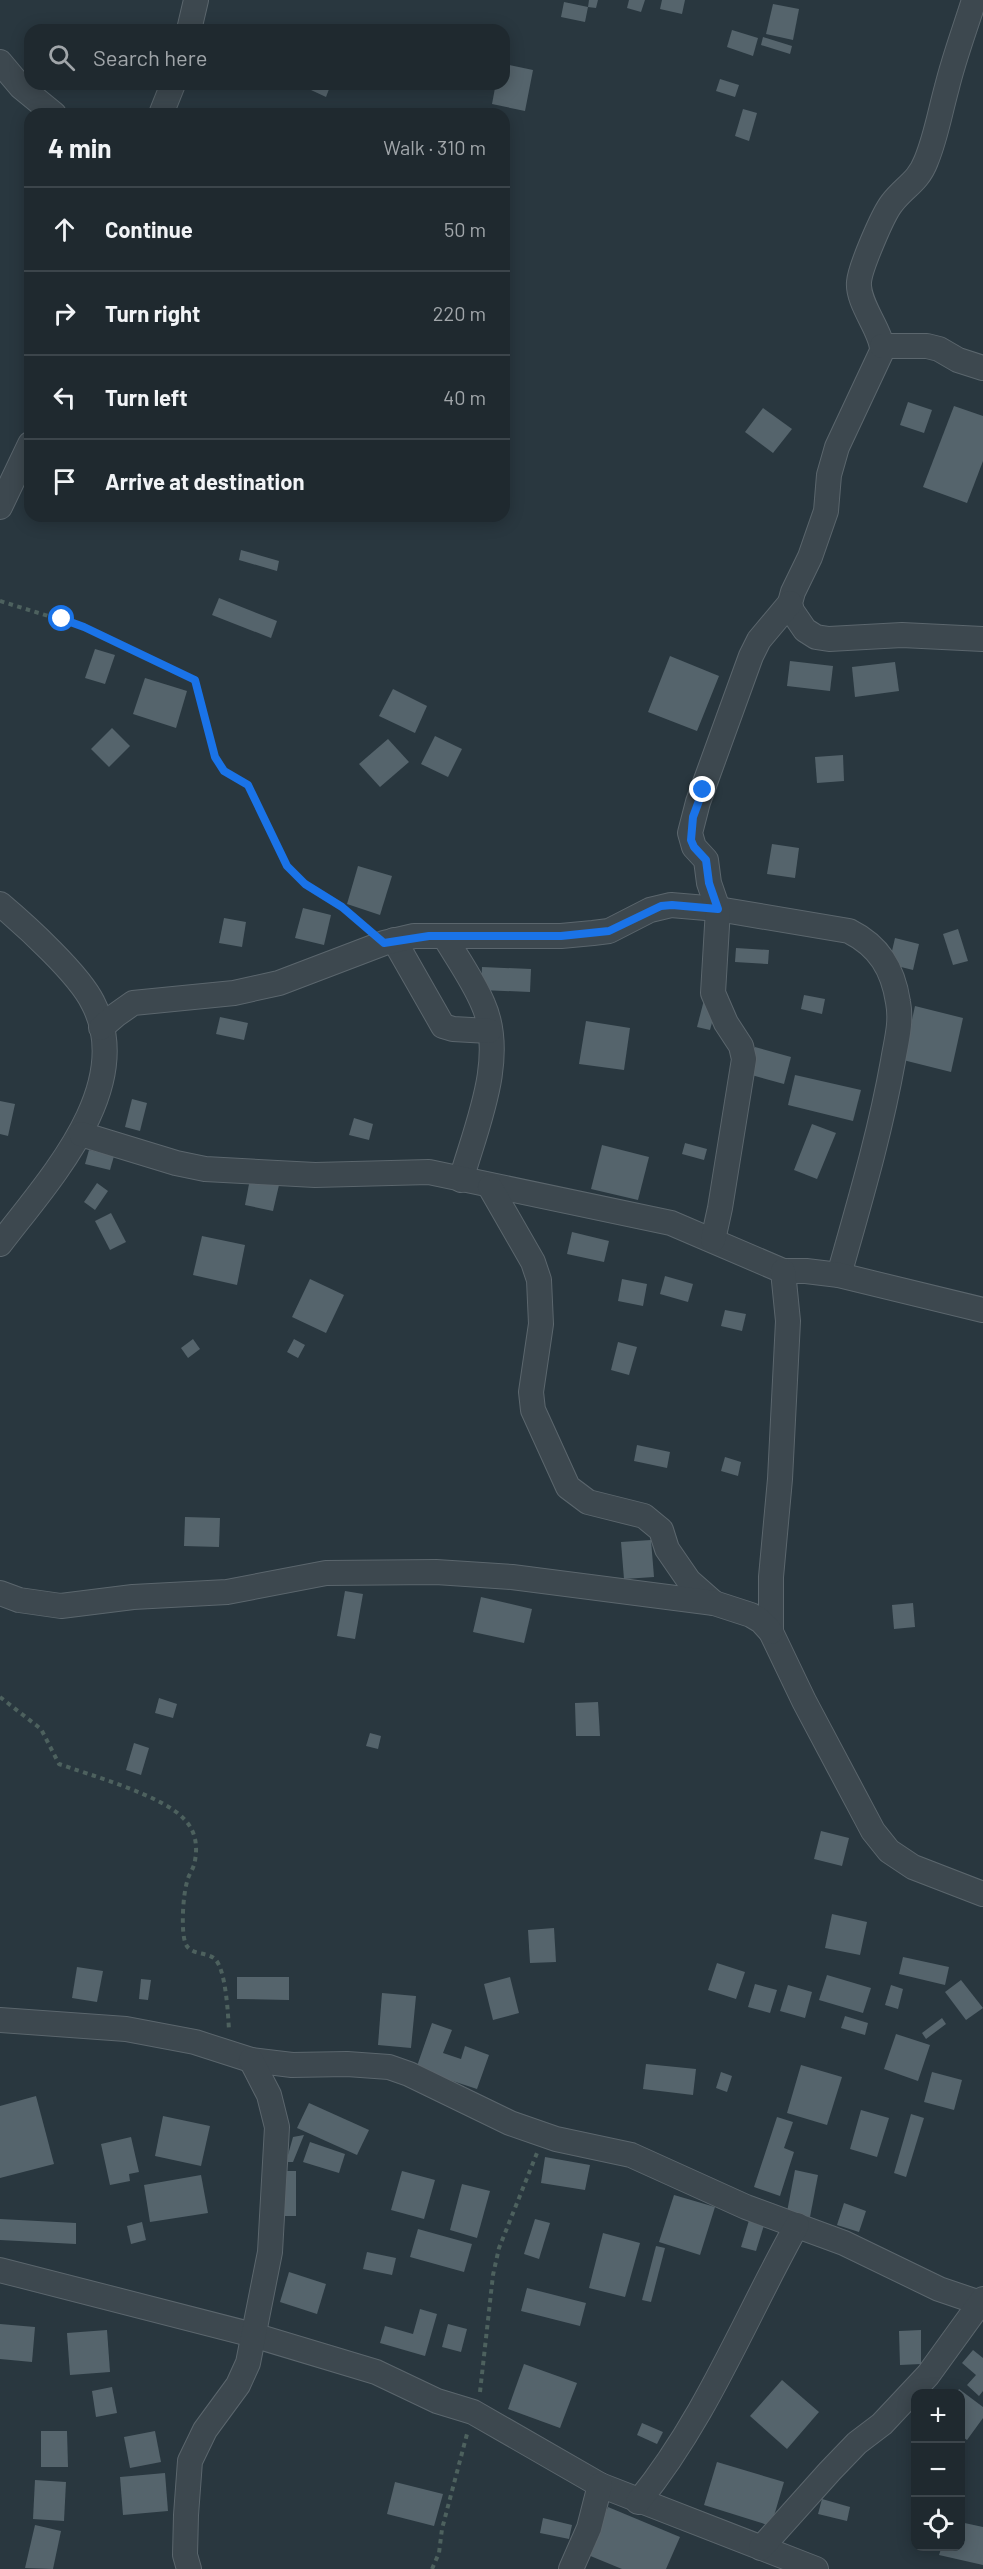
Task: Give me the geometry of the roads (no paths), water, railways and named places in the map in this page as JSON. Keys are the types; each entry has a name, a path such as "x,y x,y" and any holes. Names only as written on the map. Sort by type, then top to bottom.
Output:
{"street":[{"path":"190,24 196,0"},
{"path":"713,1240 744,1059 741,1046 726,1023 713,993 718,909 709,883 706,860 691,840 693,817 751,656 759,640 790,603 823,520 829,491 829,475 837,447 882,346 859,287 862,269 891,204 914,182 926,162 940,123 946,87 974,0"},
{"path":"0,62 24,89"},
{"path":"25,90 47,108"},
{"path":"163,108 171,90"},
{"path":"882,346 927,346 983,368"},
{"path":"0,507 24,457"},
{"path":"790,603 795,618 805,630 822,638 913,635 983,639"},
{"path":"0,904 74,976 94,1003 104,1049 103,1073 96,1101 81,1134 0,1244"},
{"path":"101,1028 116,1014 134,1003 234,993 268,985 308,974 389,942 414,936 561,936 609,931 661,906 672,905 718,909 849,931 863,938 880,954 891,974 899,1003 900,1025 886,1102 839,1275"},
{"path":"444,936 484,1005 489,1031 489,1086 461,1180"},
{"path":"389,942 443,1026 453,1029 489,1031"},
{"path":"81,1134 176,1163 205,1169 315,1175 429,1173 671,1223 783,1271 806,1270 839,1275 983,1310"},
{"path":"490,1187 533,1262 539,1280 541,1324 531,1392 533,1410 568,1487 588,1502 644,1516 661,1530 667,1549 688,1581 714,1603"},
{"path":"771,1632 771,1577 780,1479 788,1321 783,1271"},
{"path":"0,1593 19,1600 61,1606 133,1598 227,1592 326,1573 436,1572 512,1577 714,1603 751,1615 761,1621 771,1632 804,1701 873,1831 889,1851 913,1867 983,1894"},
{"path":"0,2020 126,2029 195,2042 241,2056 292,2065 356,2064 389,2067 409,2074 491,2114 544,2135 600,2150 631,2155 746,2206 882,2260 939,2289 982,2302 928,2375 882,2424 857,2443 761,2548"},
{"path":"189,2569 185,2554 190,2461 205,2430 238,2385 248,2363 270,2252 277,2127 270,2095 241,2056"},
{"path":"638,2502 702,2410 764,2285 797,2225"},
{"path":"0,2270 253,2335 376,2372 437,2401 473,2412 600,2485 804,2567"},
{"path":"571,2569 589,2528 600,2485"}]}
